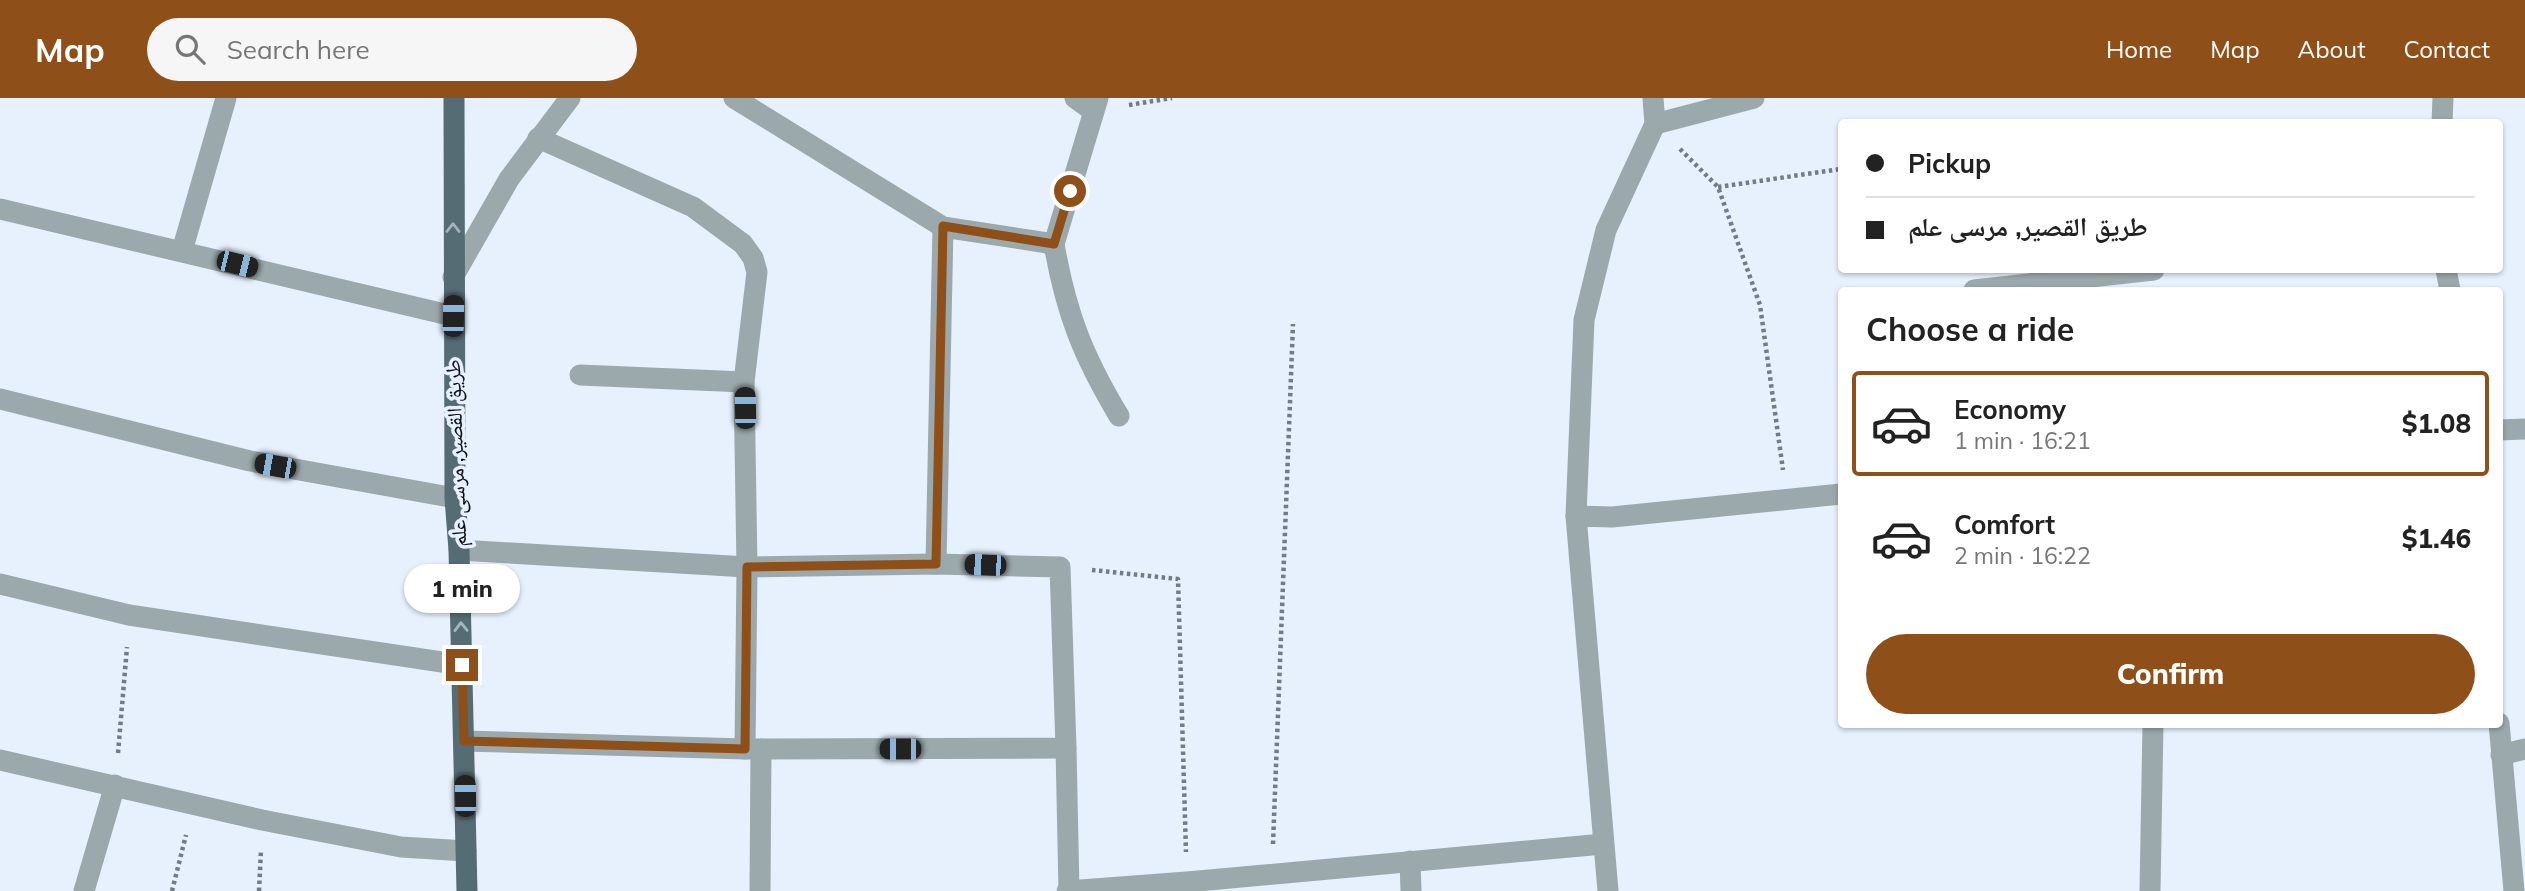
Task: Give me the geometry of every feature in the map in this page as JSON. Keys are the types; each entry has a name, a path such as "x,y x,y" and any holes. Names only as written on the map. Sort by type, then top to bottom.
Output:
{"main road":[{"name":"طريق القصير, مرسى علم","path":"454,98 455,498 459,551 467,891"}],"street":[{"path":"183,251 226,98"},
{"path":"453,277 509,179 570,98"},
{"path":"734,98 943,226 1054,244"},
{"path":"1075,98 1096,104 1054,244 1062,288 1073,326 1092,371 1119,416"},
{"path":"1608,891 1576,516 1584,320 1606,230 1655,124 1653,98"},
{"path":"1655,124 1754,98"},
{"path":"2442,119 2443,98"},
{"path":"538,138 693,207 743,244 753,258 757,272 744,382 747,567 760,891"},
{"path":"0,209 453,316"},
{"path":"936,564 943,226"},
{"path":"2001,287 2127,273"},
{"path":"580,375 744,382"},
{"path":"0,399 250,461 455,498"},
{"path":"2503,430 2525,429"},
{"path":"1576,516 1612,517 1838,494"},
{"path":"459,551 747,567 936,564 1060,567 1068,891 1603,844"},
{"path":"0,584 129,615 462,665"},
{"path":"2150,891 2153,728"},
{"path":"2499,728 2514,891"},
{"path":"464,741 753,749 1066,748"},
{"path":"2501,755 2525,749"},
{"path":"0,760 262,820 401,847 466,851"},
{"path":"84,891 115,785"},
{"path":"1410,861 1411,891"}],"path":[{"path":"1655,124 1718,187 1760,306 1787,500"},
{"path":"1718,187 1838,169"},
{"path":"1272,874 1293,324"},
{"path":"1060,567 1178,579 1187,882"},
{"path":"115,785 129,615"},
{"path":"172,891 195,804"}],"route":[{"path":"462,665 464,741 745,749 747,567 936,564 943,226 1054,244 1070,191"}]}
